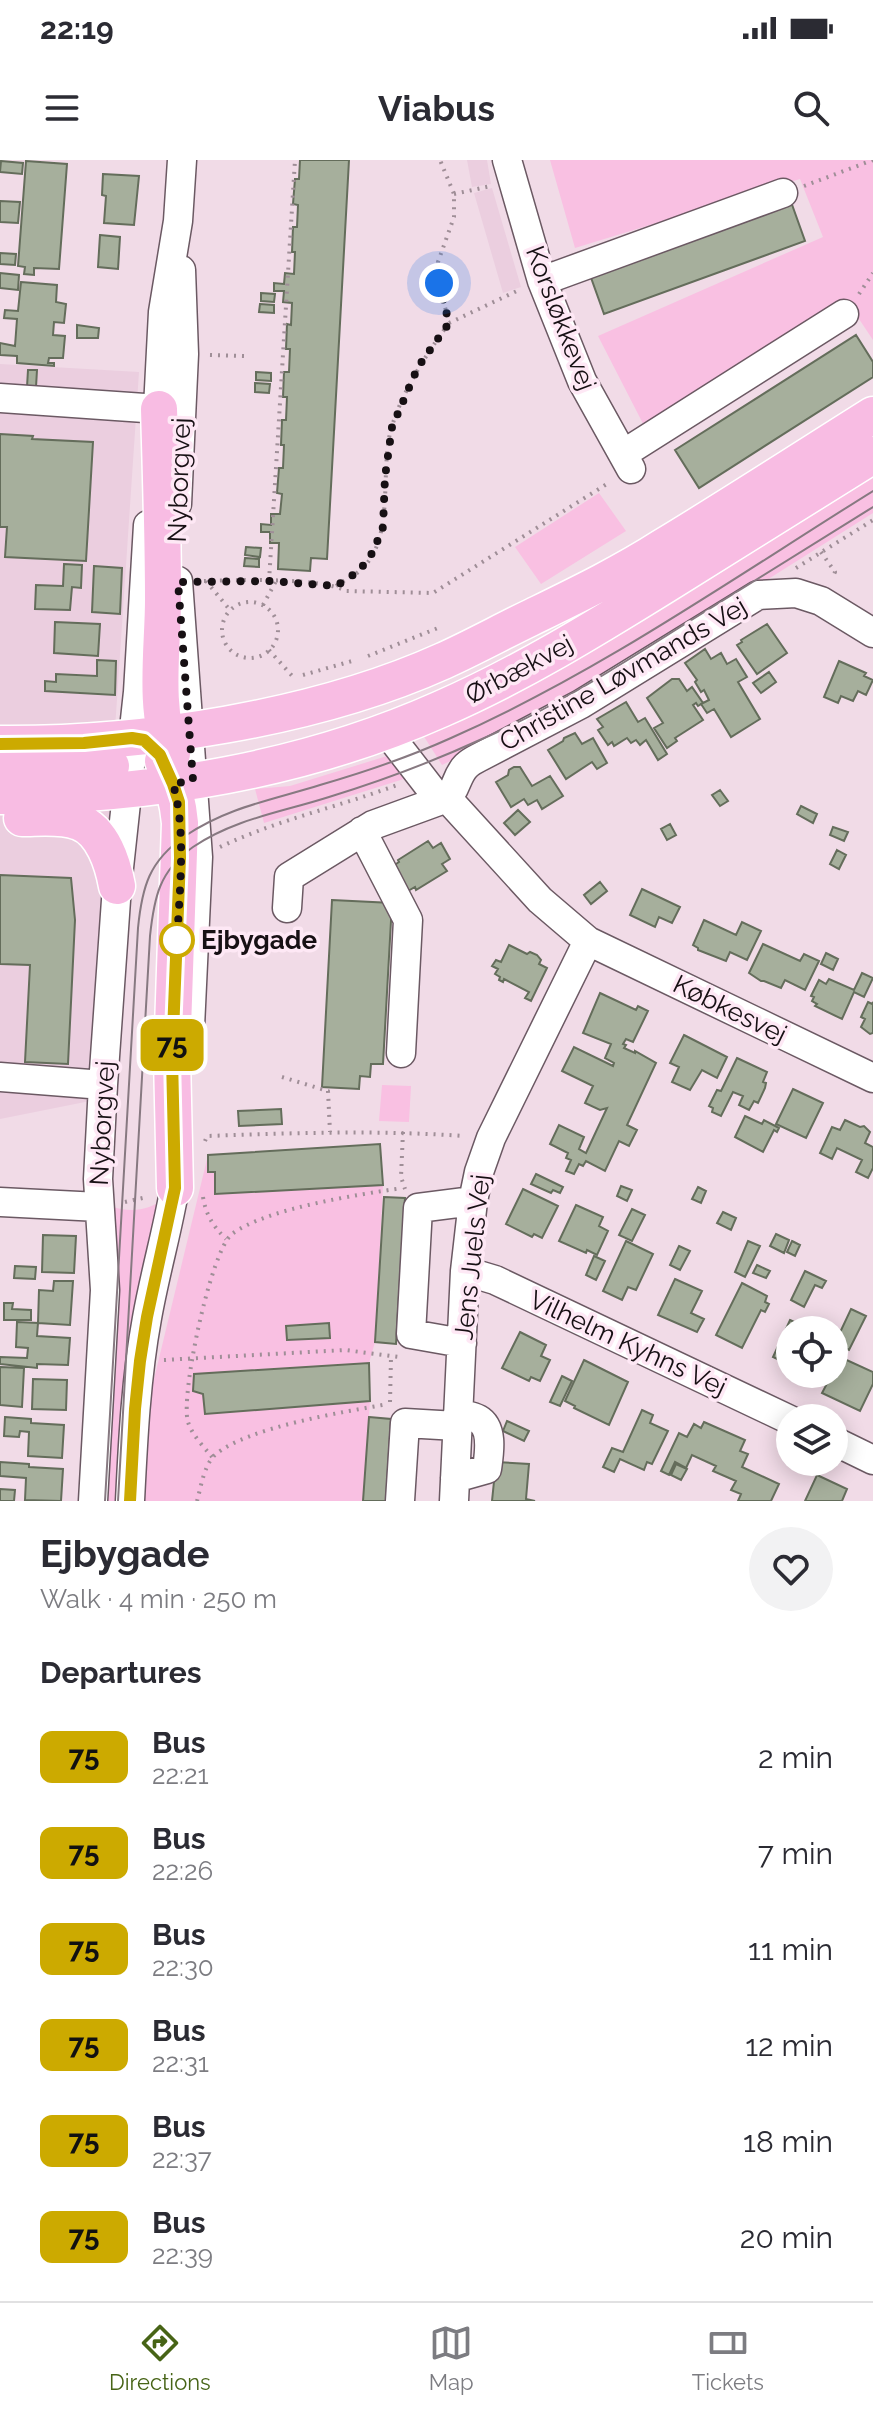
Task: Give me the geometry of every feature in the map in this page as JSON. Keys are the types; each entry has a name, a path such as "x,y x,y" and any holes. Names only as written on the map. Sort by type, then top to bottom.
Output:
{"main road":[{"path":"159,409 163,551 160,688 164,759 179,802 180,823 172,1058 175,1188"},
{"name":"Ørbækvej","path":"164,759 441,662 575,596 662,548 873,415"},
{"name":"Ørbækvej","path":"164,759 274,765 391,739 439,711 522,671 592,630 873,455"},
{"path":"0,744 84,743 164,759"},
{"path":"0,772 58,770 164,759"},
{"path":"0,796 57,796 164,759"},
{"path":"0,817 56,818 80,822 91,830 108,854 117,886"}],"street":[{"name":"Nyborgvej","path":"159,409 163,312 178,221 182,160"},
{"name":"Korsløkkevej","path":"510,170 542,281 582,381 627,461"},
{"path":"542,281 783,193"},
{"name":"Nyborgvej","path":"93,1501 105,1290 99,1207 103,1085 117,886 164,759 192,582 176,511 184,354 178,221"},
{"path":"627,461 844,314"},
{"path":"0,398 159,409"},
{"name":"Christine Løvmands Vej","path":"447,798 455,791 465,766 581,704 758,595 796,593 821,601 873,633"},
{"path":"391,739 434,793 447,798 540,900 588,941"},
{"name":"Nyborgvej","path":"130,1501 140,1361 175,1188 185,1117 198,857 164,759"},
{"path":"287,908 289,877 373,825 447,798"},
{"path":"362,831 408,920 401,1053"},
{"name":"Købkesvej","path":"588,941 873,1078"},
{"name":"Jens Juels Vej","path":"458,1420 465,1271 479,1172 491,1138 588,941"},
{"path":"0,1077 103,1085"},
{"path":"462,1343 411,1334 411,1198 473,1201"},
{"path":"0,1202 99,1207"},
{"name":"Vilhelm Kyhns Vej","path":"465,1271 495,1280 776,1413"},
{"path":"400,1501 398,1413 480,1420 486,1428 489,1446 487,1469 455,1489"},
{"path":"848,1448 873,1460"}],"path":[{"path":"269,581 295,160"},
{"path":"440,160 454,194 454,217 438,262 439,283 449,323"},
{"path":"783,193 873,160"},
{"path":"454,194 510,170"},
{"path":"336,586 359,571 373,552 383,527 385,477 392,427 418,367 449,323 542,281"},
{"path":"184,354 244,356"},
{"path":"192,582 276,581 336,586 346,591 433,593 627,461"},
{"path":"758,595 781,577 873,520"},
{"path":"263,605 276,581"},
{"path":"192,582 230,610"},
{"path":"246,602 263,605 272,612 278,630 276,639 268,650 257,656 249,657 232,651 223,636 224,618 230,610 246,602"},
{"path":"268,650 294,678"},
{"path":"198,857 284,821 421,777"},
{"path":"282,1077 328,1091 330,1132"},
{"path":"204,1150 207,1136 403,1132 491,1138"},
{"path":"212,1457 188,1421 193,1358 213,1270 226,1239 274,1214 411,1198 401,1177 403,1132"},
{"path":"140,1361 345,1350 403,1357"},
{"path":"197,1501 212,1457 233,1444 262,1432 332,1414 398,1413 391,1357"}],"shaded area":[{"path":"467,160 487,160 491,184 472,187"},
{"path":"550,160 873,160 873,340 857,316 655,447 598,336 823,237 800,179 575,248"},
{"path":"492,188 521,287 503,293 474,193"},
{"path":"0,364 139,372 90,1101 0,1119"},
{"path":"873,474 873,513 705,619 531,722 442,765 423,735 511,695 613,639 701,586"},
{"path":"599,493 626,531 541,584 515,547"},
{"path":"387,756 407,778 264,823 255,789 290,786"},
{"path":"382,1085 411,1086 409,1122 379,1121"},
{"path":"208,1155 208,1172 215,1172 216,1194 383,1185 375,1342 369,1363 195,1374 193,1391 203,1394 205,1414 370,1401 363,1501 143,1501 148,1404"},
{"path":"165,1198 123,1501 99,1501 113,1207 140,1209"}],"building":[{"path":"300,160 349,160 327,559 311,558 310,571 278,569 279,543 270,543 270,532 261,532 261,524 271,525 271,514 280,514 282,494 277,493 279,468 283,468 282,420 286,420 287,397 283,397 284,372 289,372 287,324 291,325 292,303 283,302 284,291 274,291 274,283 284,284 285,273 294,274 293,227 297,227 298,205 293,204"},
{"path":"1,161 23,163 22,174 0,172"},
{"path":"26,161 67,164 59,269 34,268 34,275 24,274 25,267 18,266"},
{"path":"103,174 139,176 134,225 104,223 106,196 102,195"},
{"path":"790,199 805,241 604,314 589,272"},
{"path":"0,201 20,202 18,223 0,222"},
{"path":"100,235 120,237 118,269 98,267"},
{"path":"0,253 16,254 15,265 0,264"},
{"path":"0,273 19,275 18,290 0,288"},
{"path":"21,282 57,285 56,302 66,304 64,323 54,322 53,335 65,336 63,358 49,358 48,363 54,363 54,366 17,363 17,356 0,355 0,343 15,346 17,319 4,318 5,310 18,311"},
{"path":"261,293 275,294 274,302 261,301"},
{"path":"260,304 274,305 274,313 259,312"},
{"path":"77,325 99,328 98,338 77,338"},
{"path":"856,335 873,362 873,377 699,488 675,450"},
{"path":"28,370 37,370 36,387 27,387"},
{"path":"256,372 271,373 271,381 256,380"},
{"path":"255,383 270,384 269,393 255,392"},
{"path":"0,434 93,442 86,561 5,557 7,527 0,527"},
{"path":"246,547 261,548 260,557 245,555"},
{"path":"245,558 259,559 259,567 244,566"},
{"path":"64,564 82,565 81,588 72,587 70,610 35,609 36,585 63,586"},
{"path":"94,566 122,568 120,614 92,612"},
{"path":"55,622 100,624 98,656 54,653"},
{"path":"767,624 787,653 757,674 737,645"},
{"path":"705,649 711,659 721,653 727,664 736,659 747,677 738,682 760,719 731,737 714,709 707,713 701,704 709,700 685,663"},
{"path":"97,660 116,661 115,695 45,691 45,681 56,682 56,674 97,676"},
{"path":"839,661 866,673 864,676 873,680 866,695 858,691 853,701 841,696 838,703 824,697"},
{"path":"769,672 776,682 761,693 753,683"},
{"path":"672,679 679,679 687,691 692,687 703,703 693,705 703,720 675,738 677,741 667,748 654,728 663,723 647,698"},
{"path":"626,702 638,722 645,718 667,754 658,760 646,740 640,745 636,740 631,743 627,738 614,746 612,742 608,745 598,730 603,727 597,719"},
{"path":"575,733 582,744 593,738 607,763 597,769 592,762 566,779 548,750"},
{"path":"514,767 520,767 532,786 550,776 563,796 542,809 537,800 528,805 524,799 511,807 496,782"},
{"path":"720,790 728,801 720,806 712,795"},
{"path":"801,806 817,814 813,823 797,814"},
{"path":"518,810 530,822 515,835 504,823"},
{"path":"670,824 676,835 667,840 661,829"},
{"path":"833,827 848,832 844,841 830,835"},
{"path":"428,841 433,848 441,843 450,859 442,864 447,871 416,890 415,887 408,891 393,866"},
{"path":"837,850 846,855 839,869 830,864"},
{"path":"0,875 71,878 75,920 68,1064 25,1062 30,965 0,964"},
{"path":"600,882 607,891 591,904 584,895"},
{"path":"642,889 680,907 672,923 659,917 655,927 630,915"},
{"path":"332,900 392,903 383,1064 371,1064 370,1077 360,1076 359,1089 322,1087"},
{"path":"704,920 736,935 742,922 761,931 747,960 730,952 726,961 698,950 693,945"},
{"path":"763,944 800,961 804,954 819,961 805,990 785,980 781,988 749,973"},
{"path":"509,945 527,954 537,955 541,960 539,964 547,968 531,1001 525,998 529,992 504,979 503,982 499,980 500,977 495,974 498,969 492,966 496,960 501,962"},
{"path":"826,953 838,959 833,970 821,964"},
{"path":"862,973 873,978 864,997 854,992 842,1019 815,1006 817,1004 811,996 819,980 826,984 829,979 854,990"},
{"path":"600,993 636,1010 638,1006 648,1011 633,1042 626,1039 623,1044 626,1045 624,1048 656,1063 627,1125 637,1130 629,1146 619,1141 605,1171 586,1161 583,1166 579,1164 574,1174 566,1171 571,1160 566,1158 568,1153 550,1144 559,1125 584,1137 579,1149 586,1153 607,1108 600,1110 585,1103 593,1086 562,1071 574,1047 613,1066 614,1063 605,1058 611,1044 583,1033"},
{"path":"868,1002 873,1002 873,1033 870,1034 861,1027 865,1019 861,1017"},
{"path":"684,1035 727,1057 717,1078 702,1070 690,1090 672,1082 679,1067 670,1063"},
{"path":"737,1058 767,1072 763,1082 766,1083 765,1088 758,1103 754,1101 749,1110 739,1105 743,1096 733,1092 721,1116 712,1112 713,1108 709,1106 717,1090 721,1091"},
{"path":"793,1089 823,1103 806,1138 776,1124"},
{"path":"281,1109 282,1124 239,1126 238,1111"},
{"path":"745,1116 762,1124 764,1120 779,1128 777,1132 774,1130 763,1152 735,1137"},
{"path":"845,1120 864,1126 870,1132 865,1143 873,1147 873,1168 868,1178 856,1172 862,1160 837,1148 832,1159 820,1153 832,1127 840,1130"},
{"path":"380,1144 383,1185 215,1194 215,1172 208,1172 208,1155"},
{"path":"536,1174 563,1187 560,1193 553,1190 551,1193 531,1184"},
{"path":"621,1186 632,1190 627,1201 617,1196"},
{"path":"698,1187 706,1191 701,1203 692,1199"},
{"path":"523,1189 558,1206 542,1238 534,1234 532,1237 506,1224"},
{"path":"384,1197 405,1198 396,1344 375,1342"},
{"path":"576,1205 603,1217 599,1226 608,1231 597,1255 559,1241"},
{"path":"632,1209 645,1215 632,1241 619,1235"},
{"path":"723,1212 736,1218 731,1230 717,1223"},
{"path":"776,1234 789,1240 784,1253 770,1246"},
{"path":"43,1235 76,1236 74,1273 42,1272"},
{"path":"626,1241 653,1254 636,1290 628,1287 622,1300 603,1291"},
{"path":"748,1241 760,1246 745,1277 735,1272"},
{"path":"792,1241 800,1245 795,1256 787,1252"},
{"path":"679,1246 690,1251 680,1270 670,1265"},
{"path":"594,1256 605,1261 596,1280 586,1275"},
{"path":"757,1265 770,1271 766,1278 753,1273"},
{"path":"15,1266 36,1267 35,1279 14,1278"},
{"path":"805,1271 826,1281 822,1288 815,1285 804,1307 791,1300"},
{"path":"675,1279 702,1291 691,1313 704,1319 697,1332 658,1315"},
{"path":"54,1281 73,1281 70,1325 38,1323 39,1290 53,1291"},
{"path":"742,1283 767,1296 765,1302 769,1304 765,1312 761,1310 742,1348 716,1335"},
{"path":"4,1303 13,1303 12,1309 31,1310 31,1320 4,1320"},
{"path":"851,1309 866,1316 849,1350 848,1350 848,1316"},
{"path":"17,1322 38,1323 37,1336 70,1338 68,1365 37,1364 37,1368 0,1364 0,1357 27,1358 28,1348 16,1347"},
{"path":"329,1323 330,1338 287,1340 286,1326"},
{"path":"520,1332 546,1345 541,1356 550,1360 540,1381 531,1377 529,1381 502,1368"},
{"path":"584,1360 628,1382 609,1425 565,1401"},
{"path":"848,1361 873,1372 873,1384 860,1411 822,1393 825,1388 848,1388"},
{"path":"369,1363 370,1401 205,1414 203,1394 193,1391 194,1374"},
{"path":"0,1367 24,1368 22,1407 0,1405"},
{"path":"562,1376 572,1381 560,1406 550,1402"},
{"path":"33,1379 67,1380 66,1410 32,1409"},
{"path":"642,1410 653,1415 650,1423 668,1431 652,1464 647,1462 644,1470 620,1459 614,1472 603,1467 612,1448 623,1452"},
{"path":"5,1417 31,1419 31,1423 64,1425 62,1458 28,1456 29,1432 20,1431 19,1437 4,1436"},
{"path":"369,1417 391,1419 386,1501 363,1501"},
{"path":"507,1421 529,1431 524,1441 503,1431"},
{"path":"704,1422 745,1440 740,1451 748,1454 742,1467 779,1484 771,1501 738,1501 741,1494 731,1490 736,1481 713,1471 716,1466 692,1455 686,1468 675,1462 669,1475 661,1471 679,1433 687,1437 694,1424 701,1428"},
{"path":"0,1462 63,1469 61,1501 25,1500 26,1478 0,1476"},
{"path":"496,1462 529,1464 526,1499 535,1501 492,1501"},
{"path":"676,1464 687,1469 681,1480 671,1475"},
{"path":"817,1476 847,1489 842,1501 805,1501"},
{"path":"0,1489 15,1490 14,1501 0,1501"}],"tram line":[{"path":"105,1501 138,928 145,887 155,865 173,845 217,818 403,758 560,684 666,622 873,491"},
{"path":"118,1501 150,936 156,897 172,866 193,847 225,829 406,771 533,715 873,507"}],"bus line":[{"name":"75","path":"0,744 144,740 160,755 179,802 180,858 172,1058 175,1188 140,1361 130,1501"}],"place":[{"name":"Ejbygade","path":"177,940"}],"route":[{"path":"177,940 177,944 180,823 179,802 173,784 193,780 178,582 230,580 336,586 359,571 373,552 383,527 385,477 392,427 418,367 449,323 439,283"}]}
